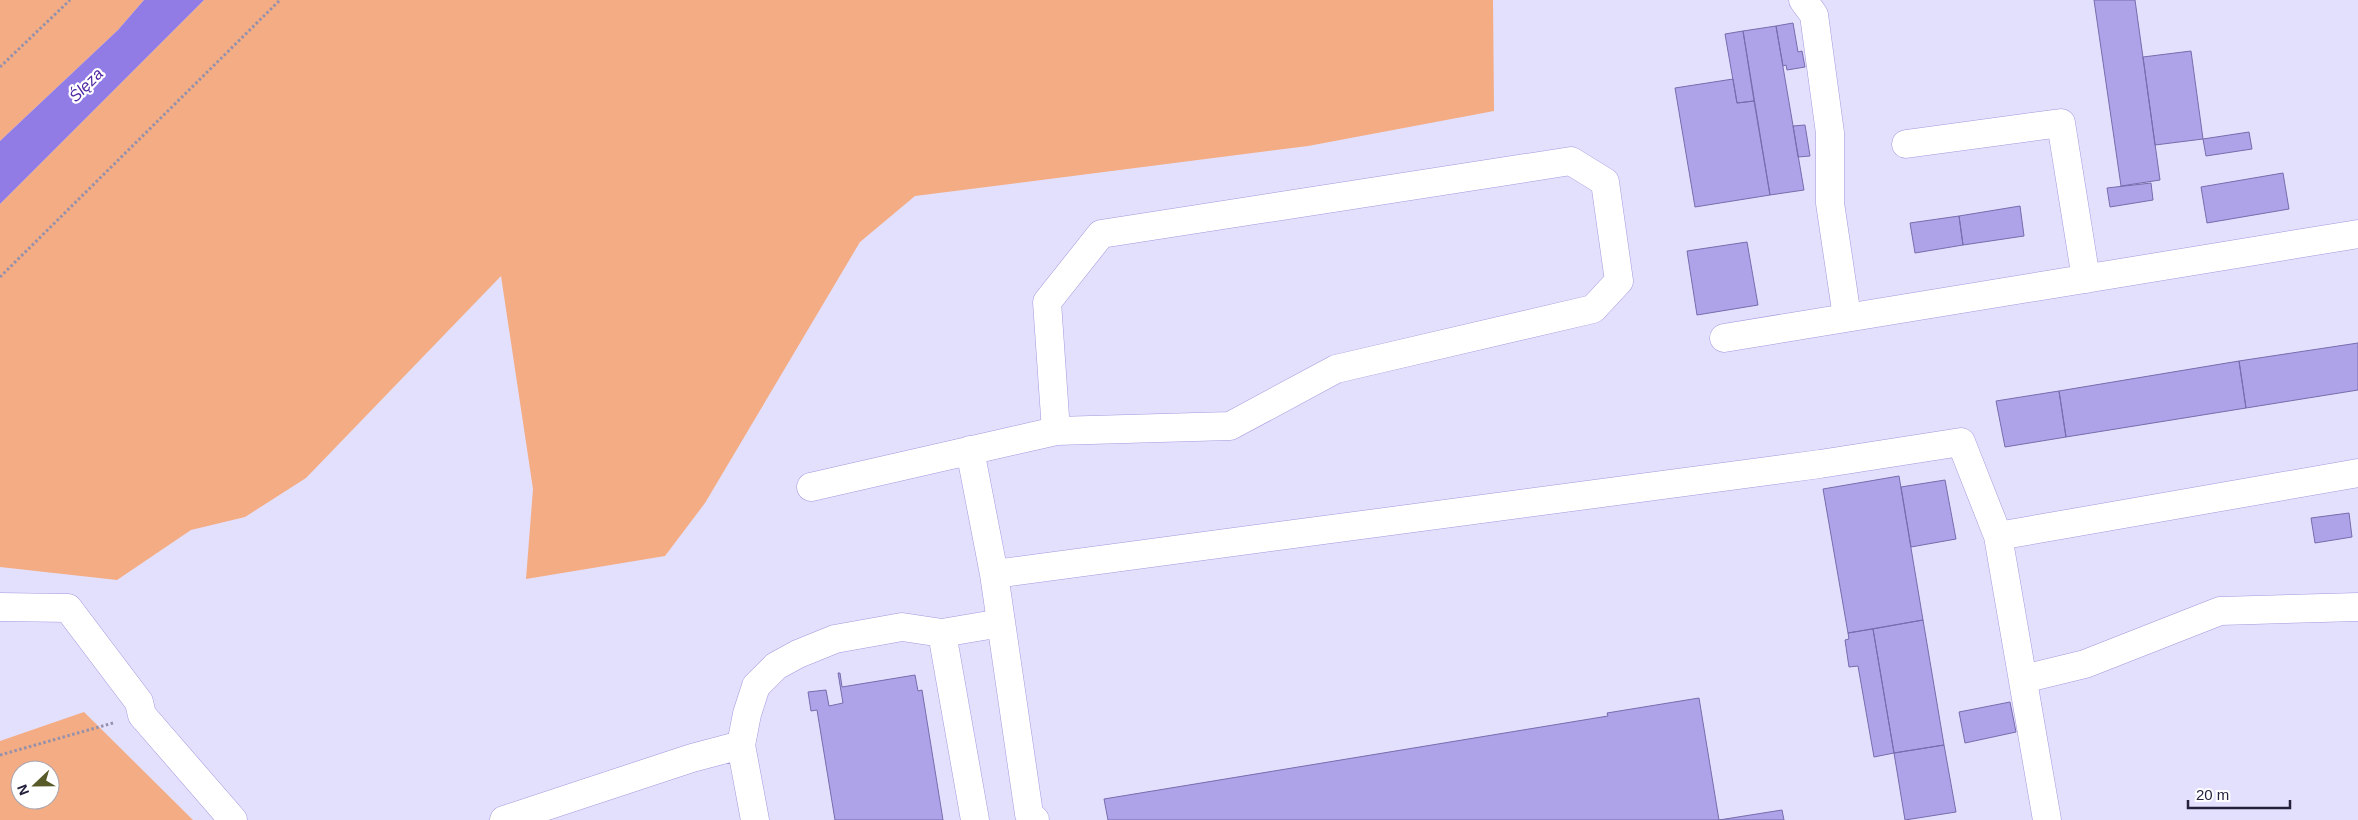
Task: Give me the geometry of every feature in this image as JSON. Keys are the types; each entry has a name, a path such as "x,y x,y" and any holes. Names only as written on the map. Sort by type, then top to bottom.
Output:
{"lane":[{"path":"1803,0 1814,15 1830,133 1830,202 1848,317"},
{"path":"1906,144 2061,123 2086,278"},
{"path":"811,487 1056,430 1230,426 1336,369 1593,309 1619,281 1605,182 1571,161 1100,234 1047,302 1056,430"},
{"path":"1724,338 2358,234"},
{"path":"994,574 1810,465 1961,442 1998,536 2047,820"},
{"path":"970,450 994,574 1030,814 1035,820"},
{"path":"1998,536 2358,473"},
{"path":"2023,679 2085,664 2220,611 2358,606"},
{"path":"0,607 68,608 139,702 142,715 233,820"},
{"path":"755,820 741,745 747,714 756,686 776,666 798,654 835,639 902,627 942,632 1001,623"},
{"path":"942,632 975,820"},
{"path":"504,820 692,758 741,745"}],"path":[{"path":"0,67 70,0"},
{"path":"0,278 280,0"},
{"path":"0,755 142,715"}],"shaded area":[{"path":"0,0 144,0 118,30 0,141"},
{"path":"204,0 1493,0 1494,111 1308,146 915,196 860,242 705,503 665,556 526,579 533,489 501,276 306,478 245,517 191,530 117,580 0,567 0,204"},
{"path":"84,712 193,820 0,820 0,741"}],"water":[{"name":"Ślęza","path":"144,0 204,0 0,204 0,141 118,30"}],"building":[{"path":"2094,0 2135,0 2160,180 2121,186"},
{"path":"1793,23 1798,52 1802,51 1805,67 1787,70 1786,65 1783,66 1776,26"},
{"path":"1776,26 1804,190 1770,195 1743,31"},
{"path":"1743,31 1754,101 1737,103 1725,34"},
{"path":"2191,51 2203,139 2155,145 2143,57"},
{"path":"1733,79 1737,103 1754,101 1770,195 1695,207 1675,88"},
{"path":"1805,125 1810,156 1798,157 1793,126"},
{"path":"2249,132 2252,149 2206,156 2203,139"},
{"path":"2283,173 2289,209 2207,223 2201,187"},
{"path":"2151,183 2153,200 2110,207 2107,188"},
{"path":"2020,206 2024,236 1963,245 1959,216"},
{"path":"1959,216 1963,245 1915,253 1910,223"},
{"path":"1747,242 1758,305 1697,315 1687,251"},
{"path":"2358,343 2358,390 2246,408 2239,361"},
{"path":"2239,361 2246,408 2066,437 2059,391"},
{"path":"2059,391 2066,437 2005,447 1996,401"},
{"path":"1899,476 1923,620 1848,633 1823,489"},
{"path":"1945,480 1956,539 1911,547 1901,487"},
{"path":"2349,513 2352,537 2315,543 2311,518"},
{"path":"1923,620 1944,745 1894,753 1873,629"},
{"path":"1873,629 1894,753 1874,757 1858,666 1849,667 1845,640 1849,639 1848,633"},
{"path":"838,673 840,673 842,687 915,675 918,691 922,690 943,820 835,820 817,710 811,711 808,692 826,690 829,706 843,703"},
{"path":"1699,698 1719,820 1108,820 1104,799 1608,716 1607,713"},
{"path":"2010,702 2016,732 1965,743 1959,712"},
{"path":"1944,745 1956,812 1905,820 1894,753"},
{"path":"1782,810 1784,820 1719,820"}]}
